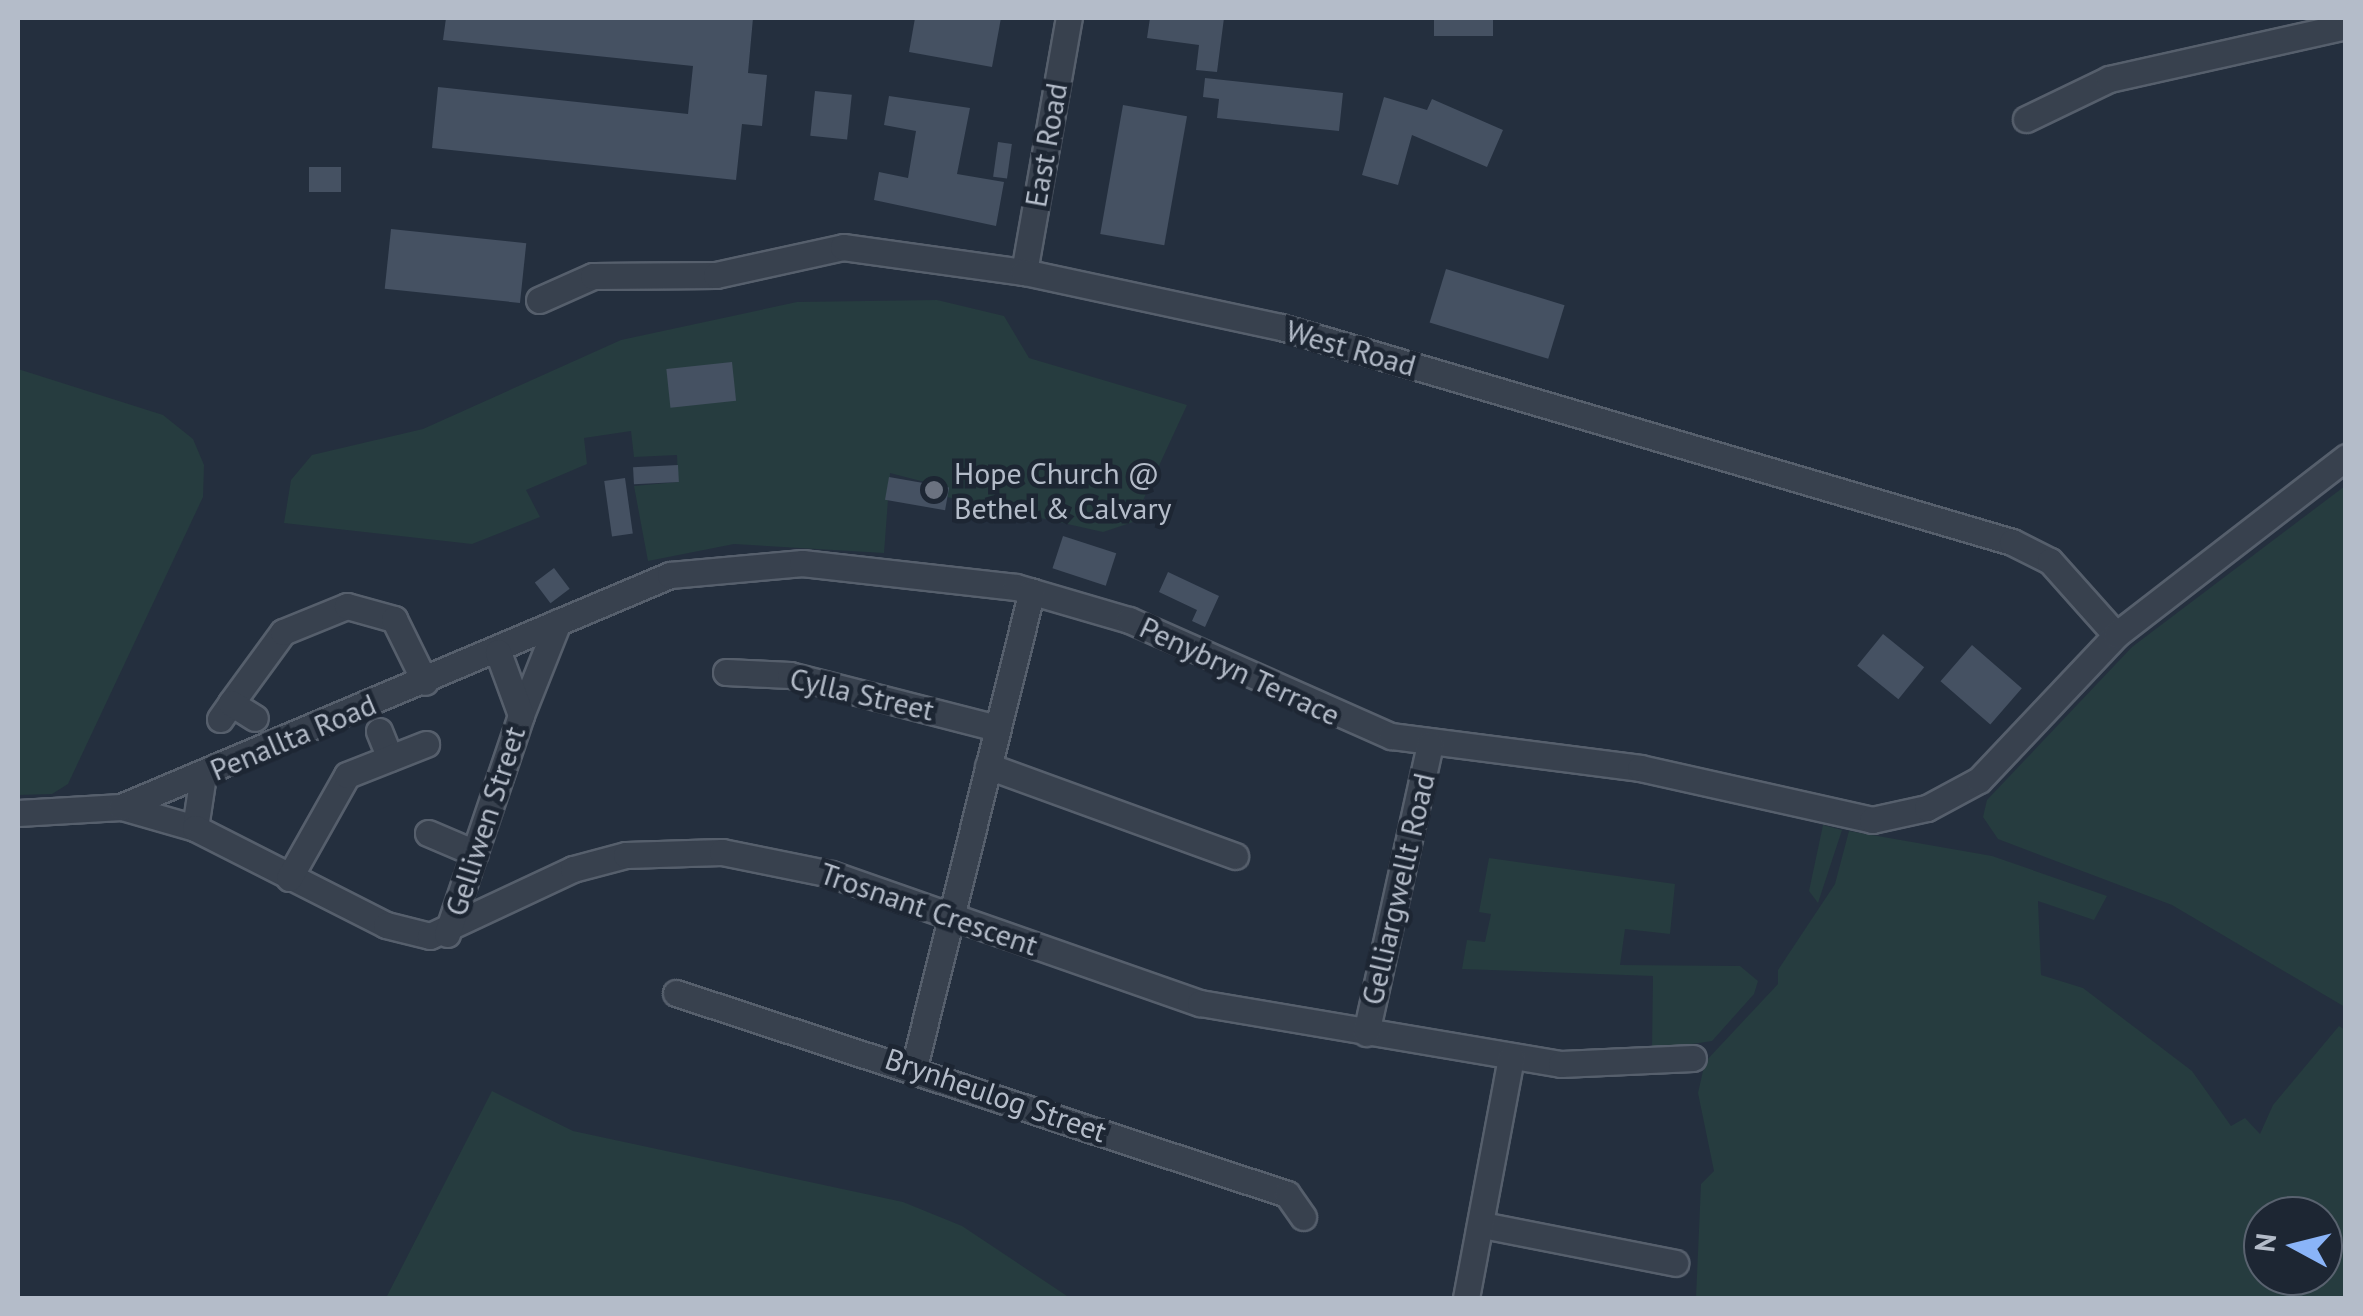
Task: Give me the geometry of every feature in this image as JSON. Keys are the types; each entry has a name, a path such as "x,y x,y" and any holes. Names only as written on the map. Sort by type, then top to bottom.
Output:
{"street":[{"name":"East Road","path":"1024,272 1068,18"},
{"path":"2026,119 2109,79 2346,26"},
{"name":"West Road","path":"539,300 593,276 716,275 843,247 1024,272 1281,327 2012,542 2050,561 2116,635"},
{"name":"Penybryn Terrace","path":"558,622 670,575 748,564 868,568 1032,591 1129,620 1316,710 1430,744 1640,768 1872,820 1926,808 1979,780 2116,635 2346,457"},
{"path":"914,1067 1032,591"},
{"path":"255,718 226,711 283,632 347,606 394,620 425,682"},
{"path":"521,715 558,622"},
{"name":"Penallta Road","path":"18,813 121,807 498,652 558,622"},
{"name":"Gelliwen Street","path":"447,934 521,715 498,652"},
{"name":"Cylla Street","path":"726,672 790,676 997,728"},
{"path":"379,730 390,758"},
{"path":"289,878 347,774 426,744"},
{"name":"Gelliargwellt Road","path":"1366,1033 1430,744"},
{"path":"988,766 1235,856"},
{"path":"195,828 203,775"},
{"path":"121,807 195,828 386,925 447,934"},
{"path":"428,833 475,854"},
{"name":"Trosnant Crescent","path":"447,934 498,911 573,868 626,855 722,852 831,874 1200,1003 1512,1057 1693,1058"},
{"path":"463,887 498,911"},
{"name":"Brynheulog Street","path":"676,993 914,1067 1287,1194 1304,1217"},
{"path":"1466,1298 1512,1057"},
{"path":"1482,1226 1675,1263"}],"green space":[{"path":"937,300 1004,316 1029,358 1187,405 1133,522 1103,532 947,497 948,488 890,473 884,553 734,544 648,561 634,486 678,482 677,455 634,457 631,431 584,438 587,464 526,490 540,517 472,544 284,523 291,480 312,455 423,429 621,340 797,302"},
{"path":"18,369 163,415 193,439 204,465 203,497 68,784 52,794 18,795"},
{"path":"2345,486 2345,1007 2172,905 1998,839 1983,817 1987,800 2132,647"},
{"path":"1823,825 1842,830 1818,903 1809,891"},
{"path":"1849,831 1992,856 2107,896 2094,920 2038,901 2041,975 2083,988 2192,1071 2231,1126 2245,1118 2260,1134 2273,1105 2339,1026 2345,1030 2345,1298 1696,1298 1701,1184 1714,1171 1698,1093 1705,1062 1778,984 1778,970 1835,884"},
{"path":"1489,858 1675,884 1670,934 1625,929 1620,965 1740,966 1758,981 1754,994 1712,1041 1652,1050 1653,976 1462,969 1467,940 1485,942 1491,914 1479,912"},
{"path":"492,1091 573,1131 903,1202 962,1226 1070,1298 386,1298"}],"building":[{"path":"446,18 753,18 748,73 767,75 762,126 742,124 736,180 432,148 438,87 688,114 693,66 443,40"},
{"path":"915,18 1001,18 992,67 909,52"},
{"path":"1150,18 1224,18 1217,72 1196,70 1199,45 1147,38"},
{"path":"1434,18 1493,18 1493,36 1434,36"},
{"path":"1205,78 1343,93 1339,131 1217,118 1219,99 1203,97"},
{"path":"815,91 852,95 847,140 810,136"},
{"path":"889,96 970,108 957,174 1004,182 996,226 874,200 879,172 908,178 916,131 884,125"},
{"path":"1384,97 1427,110 1432,99 1503,130 1487,167 1412,135 1398,185 1362,175"},
{"path":"1123,105 1187,116 1164,245 1100,234"},
{"path":"998,142 1012,144 1007,179 993,177"},
{"path":"309,167 341,167 341,192 309,192"},
{"path":"391,229 526,243 520,303 385,289"},
{"path":"1446,269 1565,305 1548,359 1430,323"},
{"path":"732,362 736,401 670,408 666,369"},
{"path":"678,465 679,482 634,484 633,467"},
{"path":"889,477 949,488 945,510 885,500"},
{"path":"625,478 633,533 612,536 604,481"},
{"path":"1063,536 1116,553 1106,586 1052,568"},
{"path":"554,568 570,589 550,603 535,582"},
{"path":"1168,572 1219,596 1205,627 1192,621 1197,610 1159,592"},
{"path":"1883,634 1924,667 1898,699 1857,666"},
{"path":"1972,645 2022,688 1990,725 1941,681"}],"place":[{"name":"Hope Church @ Bethel & Calvary","path":"934,490"}]}
